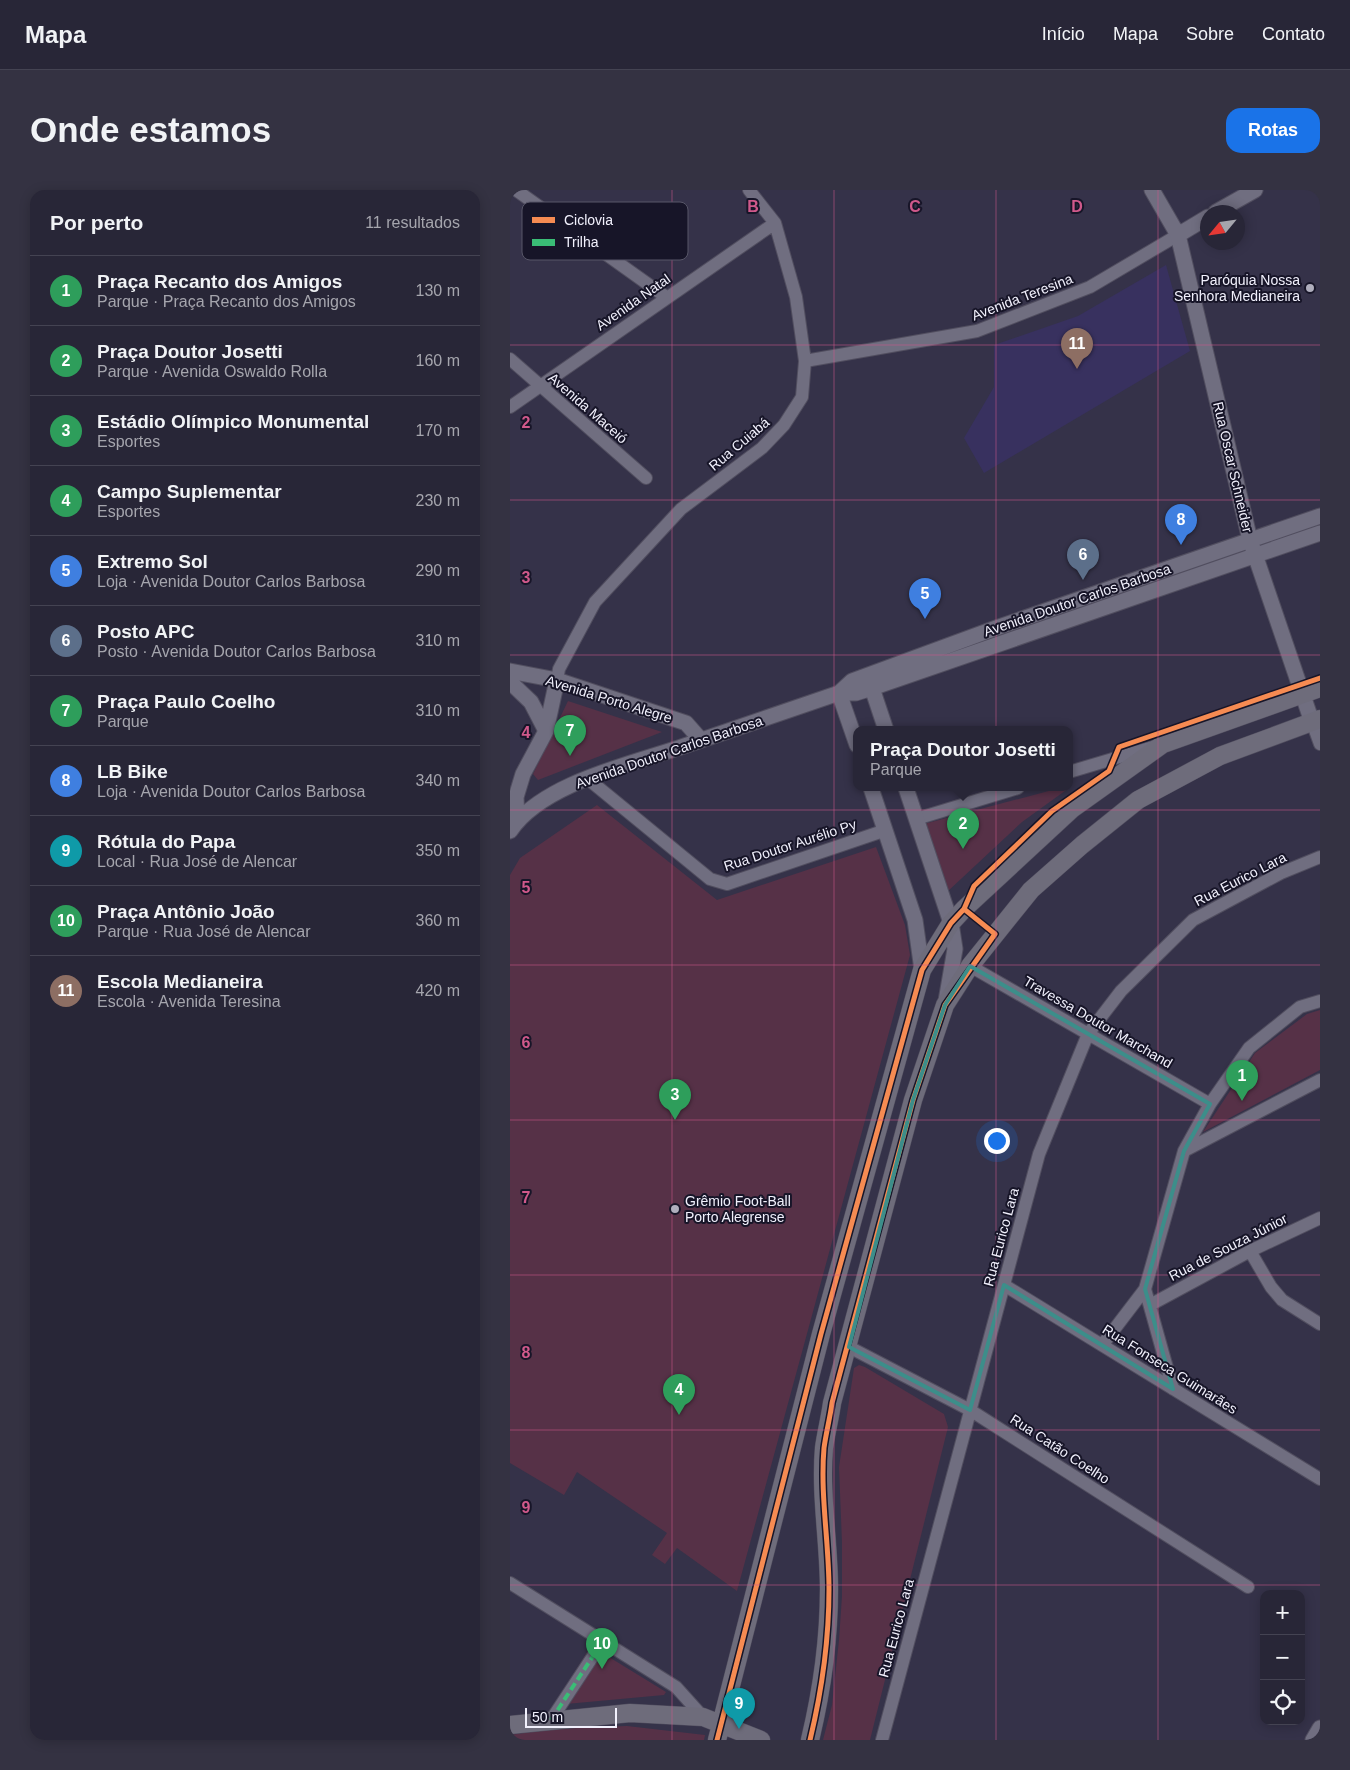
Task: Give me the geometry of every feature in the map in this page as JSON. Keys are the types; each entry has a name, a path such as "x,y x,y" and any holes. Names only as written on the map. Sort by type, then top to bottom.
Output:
{"main road":[{"path":"720,1732 821,1334 922,970 951,923 1072,809 1163,744 1320,688"},
{"path":"810,1740 822,1691 826,1644 829,1589 824,1447 832,1403 849,1347 913,1100 945,1005 970,966 1031,890 1082,845 1138,800 1220,756 1316,720"},
{"path":"510,1725 630,1713 703,1717 720,1732 761,1740"}],"street":[{"path":"516,190 533,202"},
{"name":"Rua Cuiabá","path":"557,680 559,669 595,602 681,509 762,448 784,425 802,397 805,362 796,297 775,223 749,190"},
{"name":"Rua Oscar Schneider","path":"1152,190 1178,235 1250,540 1303,694 1316,720 1320,744"},
{"path":"1228,205 1255,190"},
{"name":"Avenida Natal","path":"510,407 775,223"},
{"path":"1178,235 1200,223"},
{"name":"Avenida Teresina","path":"805,362 977,331 1090,287 1178,235"},
{"path":"614,260 666,297"},
{"name":"Avenida Maceió","path":"510,359 646,478"},
{"name":"Avenida Doutor Carlos Barbosa","path":"839,693 852,681 870,674 996,628 1320,516"},
{"name":"Avenida Doutor Carlos Barbosa","path":"514,826 548,797 588,779 839,693 856,693 872,688 1320,534"},
{"name":"Avenida Porto Alegre","path":"510,672 557,680 686,723 701,740"},
{"path":"514,826 516,797 523,774 546,731 557,680"},
{"name":"Avenida Porto Alegre","path":"510,682 531,702 546,731"},
{"path":"872,688 885,726"},
{"path":"839,693 853,733"},
{"path":"1073,771 1163,744"},
{"name":"Rua Doutor Aurélio Py","path":"588,779 710,879 727,884 886,830"},
{"path":"872,791 915,920 922,970"},
{"path":"907,791 951,923 955,949 945,1005"},
{"path":"916,818 1008,791"},
{"name":"Rua Eurico Lara","path":"882,1740 1039,1154 1088,1034 1121,991 1193,920 1282,873 1320,858"},
{"name":"Travessa Doutor Marchand","path":"970,966 1210,1104"},
{"path":"1103,1344 1145,1289 1184,1152 1210,1104 1249,1048 1300,1007 1320,1001"},
{"path":"1184,1152 1320,1080"},
{"name":"Rua de Souza Júnior","path":"1150,1305 1250,1251 1320,1218"},
{"path":"1250,1251 1271,1287 1282,1300 1320,1324"},
{"name":"Rua Fonseca Guimarães","path":"1004,1285 1103,1344 1320,1479"},
{"path":"1145,1289 1173,1389"},
{"name":"Rua Catão Coelho","path":"849,1347 970,1410 1248,1588"},
{"path":"510,1583 676,1687 703,1717"},
{"path":"551,1720 604,1641"},
{"path":"1313,1740 1320,1728"}],"highlighted area":[{"path":"970,966 1210,1104 1184,1151 1145,1289 1173,1389 1004,1285 970,1410 849,1347 913,1100 945,1005"}],"shaded area":[{"path":"1166,265 1190,351 984,473 964,438 994,387 994,345 1078,316"},
{"path":"568,701 662,732 538,780 533,774"},
{"path":"1049,791 1065,791 1022,822 947,892 924,824"},
{"name":"Grêmio Foot-Ball Porto Alegrense","path":"597,805 717,900 876,847 905,925 910,955 737,1591 677,1548 665,1564 652,1555 667,1533 577,1472 564,1495 510,1463 510,875 520,858"},
{"path":"1320,1010 1320,1070 1203,1132 1255,1053 1307,1014"},
{"path":"859,1365 944,1414 948,1427 870,1740 823,1740 832,1705 842,1596 839,1467 854,1368"},
{"path":"591,1646 666,1692 664,1695 566,1704 559,1697"},
{"path":"627,1726 705,1735 704,1740 510,1740 510,1735 552,1729"}],"marked path":[{"path":"551,1720 603,1641"}],"cycle path":[{"path":"717,1740 821,1334 922,970 951,923 964,909 974,886 1052,811 1109,771 1119,747 1320,678"},
{"path":"810,1740 818,1703 828,1628 829,1571 823,1466 824,1448 832,1403 913,1100 945,1005 995,934 964,909"}],"place":[{"name":"Paróquia Nossa Senhora Medianeira","path":"1310,288"},
{"name":"Escola Medianeira","path":"1077,369"},
{"name":"LB Bike","path":"1181,545"},
{"name":"Posto APC","path":"1083,580"},
{"name":"Extremo Sol","path":"925,619"},
{"name":"Praça Paulo Coelho","path":"570,756"},
{"name":"Praça Doutor Josetti","path":"963,849"},
{"name":"Praça Recanto dos Amigos","path":"1242,1101"},
{"name":"Estádio Olímpico Monumental","path":"675,1120"},
{"name":"Grêmio Foot-Ball Porto Alegrense","path":"675,1209"},
{"name":"Campo Suplementar","path":"679,1415"},
{"name":"Praça Antônio João","path":"602,1669"},
{"name":"Rótula do Papa","path":"739,1729"}]}
